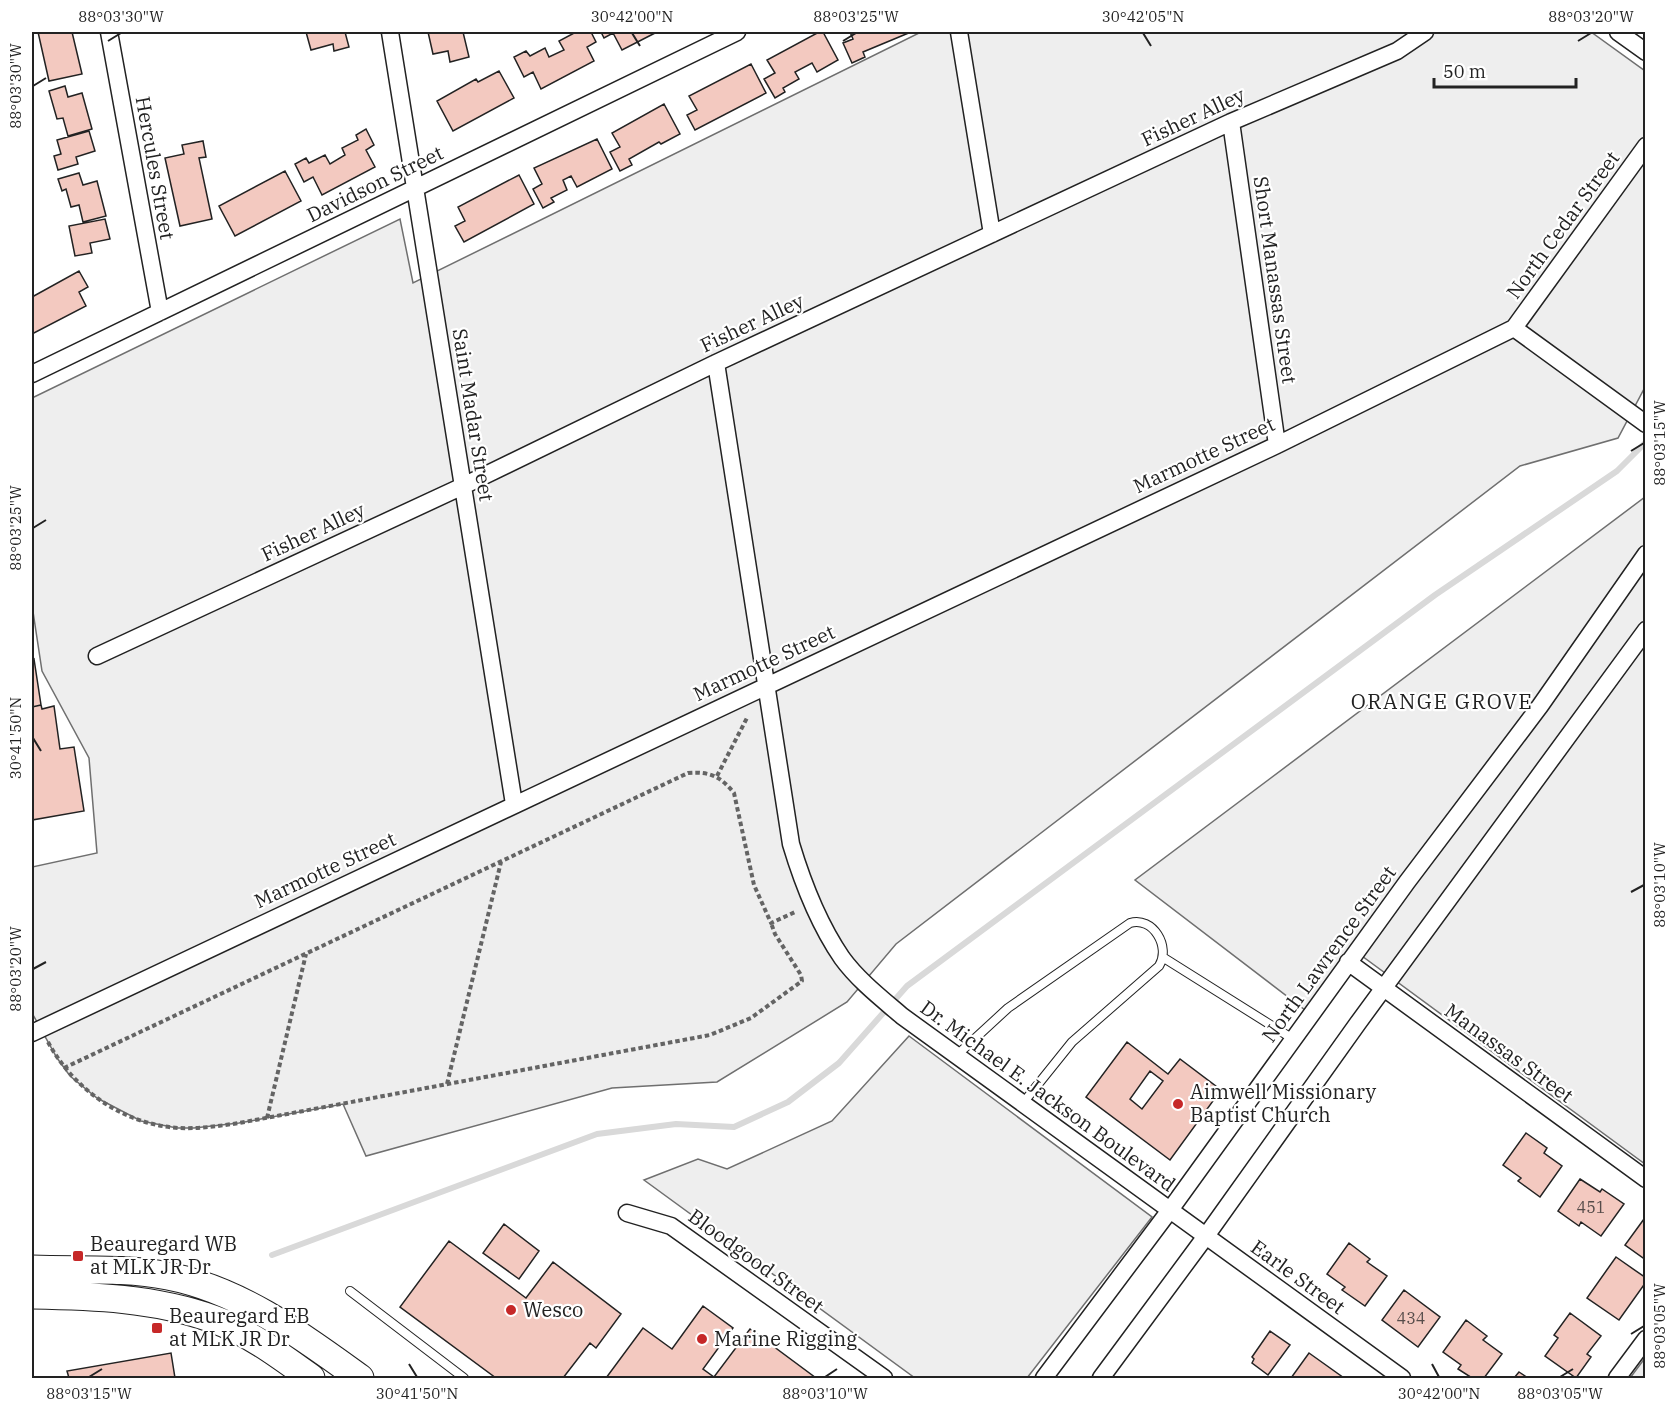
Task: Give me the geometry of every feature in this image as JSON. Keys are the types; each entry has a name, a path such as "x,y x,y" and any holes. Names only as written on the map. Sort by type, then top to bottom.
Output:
{"main road":[{"path":"32,1269 112,1269 169,1276 235,1296 312,1342 360,1378"},
{"path":"32,1295 154,1302 215,1319 267,1347 311,1378"}],"street":[{"name":"Hercules Street","path":"109,32 160,312"},
{"name":"Saint Madar Street","path":"390,32 514,804"},
{"name":"Davidson Street","path":"32,374 719,35 737,32"},
{"path":"959,32 992,234"},
{"name":"Fisher Alley","path":"97,656 463,486 716,363 1231,122 1397,51 1425,32"},
{"path":"1618,32 1646,52"},
{"name":"Short Manassas Street","path":"1231,122 1276,444"},
{"name":"North Cedar Street","path":"1514,328 1646,146"},
{"path":"1514,328 1641,421"},
{"name":"Marmotte Street","path":"32,1033 1276,444 1514,328"},
{"path":"716,363 766,685"},
{"name":"North Lawrence Street","path":"1044,1378 1170,1210 1348,962 1540,706 1646,554"},
{"path":"1101,1378 1646,630"},
{"name":"Dr. Michael E. Jackson Boulevard","path":"766,685 791,844 802,881 817,915 843,959 873,993 902,1016 1170,1210"},
{"name":"Manassas Street","path":"1348,962 1646,1179"},
{"name":"Earle Street","path":"1170,1210 1402,1378"},
{"name":"Bloodgood Street","path":"627,1213 671,1226 884,1378"},
{"path":"1617,1378 1646,1339"}],"lane":[{"path":"957,1055 1008,1008 1130,923 1144,922 1153,929 1162,944 1164,958 1159,966 1072,1042 1023,1103"},
{"path":"1164,958 1293,1039"},
{"path":"350,1291 464,1378"}],"path":[{"path":"717,776 748,716"},
{"path":"47,1041 64,1068 97,1098 141,1121 177,1128 214,1127 710,1035 751,1018 802,981 801,975 775,934 754,885 734,794 717,776 699,772 678,776 64,1068"},
{"path":"447,1084 501,861"},
{"path":"771,922 795,912 802,921"},
{"path":"267,1118 307,953"}],"shaded area":[{"path":"921,32 1591,32 1645,71 1645,387 1618,438 1520,466 896,944 847,1002 717,1082 612,1088 366,1156 343,1104 239,1123 177,1128 141,1121 97,1098 70,1076 57,1058 32,1013 32,867 97,853 89,758 42,671 32,605 32,398 400,219 413,283"},
{"path":"1645,497 1645,1164 1351,948 1305,1010 1135,880"},
{"path":"909,1036 1152,1217 1027,1378 915,1378 644,1180 698,1159 727,1169 832,1121"},
{"path":"1645,1358 1645,1378 1630,1378"}],"building":[{"path":"38,32 72,32 82,74 49,81"},
{"path":"306,32 345,32 349,47 334,51 333,44 311,50"},
{"path":"428,32 463,32 469,57 450,62 448,51 433,54"},
{"path":"576,32 591,32 596,42 587,47 594,61 541,89 533,72 524,77 514,57 526,51 530,56 545,48 549,57 564,50 559,41"},
{"path":"601,32 657,32 622,50 613,33 604,38"},
{"path":"823,32 838,60 817,72 812,63 795,72 799,79 783,88 785,92 775,98 764,79 775,73 767,60"},
{"path":"850,32 911,32 863,52 865,57 852,63 843,43 853,39"},
{"path":"751,64 766,93 695,130 687,115 697,110 689,96"},
{"path":"499,71 514,98 453,131 437,101 476,79 478,82"},
{"path":"65,86 68,97 82,93 92,129 68,136 63,118 57,119 49,91"},
{"path":"664,104 680,134 661,144 659,142 629,159 632,165 620,171 610,152 620,147 612,133"},
{"path":"366,129 374,145 366,150 375,167 322,195 313,177 304,182 295,164 306,158 309,163 325,155 330,164 345,155 342,148 358,140 356,135"},
{"path":"89,131 95,151 76,157 78,164 58,170 54,156 61,154 57,140"},
{"path":"597,139 612,169 577,187 571,176 563,180 567,190 551,198 554,202 543,208 533,189 542,184 534,168"},
{"path":"203,141 206,157 199,158 212,219 180,226 165,158 184,154 182,145"},
{"path":"285,171 301,201 235,236 219,206"},
{"path":"79,173 83,185 97,181 106,216 83,222 79,205 71,207 66,189 62,191 58,179"},
{"path":"519,175 534,204 464,242 455,226 465,221 458,207"},
{"path":"105,219 110,239 90,243 92,253 75,256 69,226"},
{"path":"79,271 88,287 79,292 86,306 32,334 32,297"},
{"path":"34,659 41,705 32,707 32,660"},
{"path":"41,705 42,709 54,706 60,749 74,747 84,811 32,820 32,707"},
{"name":"Aimwell Missionary Baptist Church","path":"1127,1042 1168,1074 1180,1059 1221,1090 1170,1160 1086,1097","holes":["1150,1071 1163,1081 1142,1109 1130,1099"]},
{"path":"1526,1133 1547,1148 1544,1153 1562,1166 1540,1197 1518,1181 1521,1178 1503,1165"},
{"path":"1580,1179 1600,1192 1602,1189 1624,1204 1601,1236 1581,1222 1579,1226 1558,1211"},
{"path":"1644,1219 1646,1221 1646,1260 1625,1245"},
{"name":"Wesco","path":"504,1224 539,1251 519,1279 483,1253"},
{"name":"Wesco","path":"449,1241 526,1298 553,1262 621,1314 596,1348 590,1343 563,1378 496,1378 400,1307"},
{"path":"1349,1243 1370,1259 1367,1262 1387,1276 1365,1306 1342,1290 1345,1287 1327,1274"},
{"path":"1616,1257 1646,1278 1646,1282 1619,1320 1587,1298"},
{"path":"1404,1290 1440,1317 1418,1347 1382,1320"},
{"name":"Marine Rigging","path":"703,1306 733,1328 703,1369 714,1377 750,1329 816,1378 606,1378 643,1328 672,1349"},
{"path":"1570,1313 1601,1336 1587,1354 1591,1357 1576,1378 1545,1356 1558,1338 1554,1335"},
{"path":"1466,1320 1487,1336 1483,1340 1502,1354 1484,1378 1472,1378 1458,1369 1461,1365 1443,1352"},
{"path":"1270,1331 1290,1345 1268,1375 1252,1363 1254,1359 1252,1357"},
{"path":"171,1353 175,1378 69,1378 67,1371"},
{"path":"1309,1353 1344,1378 1291,1378"},
{"path":"1519,1372 1528,1378 1514,1378"}],"waterway":[{"path":"272,1255 597,1134 676,1124 734,1127 788,1102 839,1063 907,986 1435,595 1617,471 1646,442"}],"place":[{"name":"Aimwell Missionary Baptist Church","path":"1178,1104"},
{"name":"Beauregard WB at MLK JR Dr","path":"78,1256"},
{"name":"Wesco","path":"511,1310"},
{"name":"Beauregard EB at MLK JR Dr","path":"157,1328"},
{"name":"Marine Rigging","path":"702,1339"}],"district":[{"name":"ORANGE GROVE","path":"1442,702"}]}
